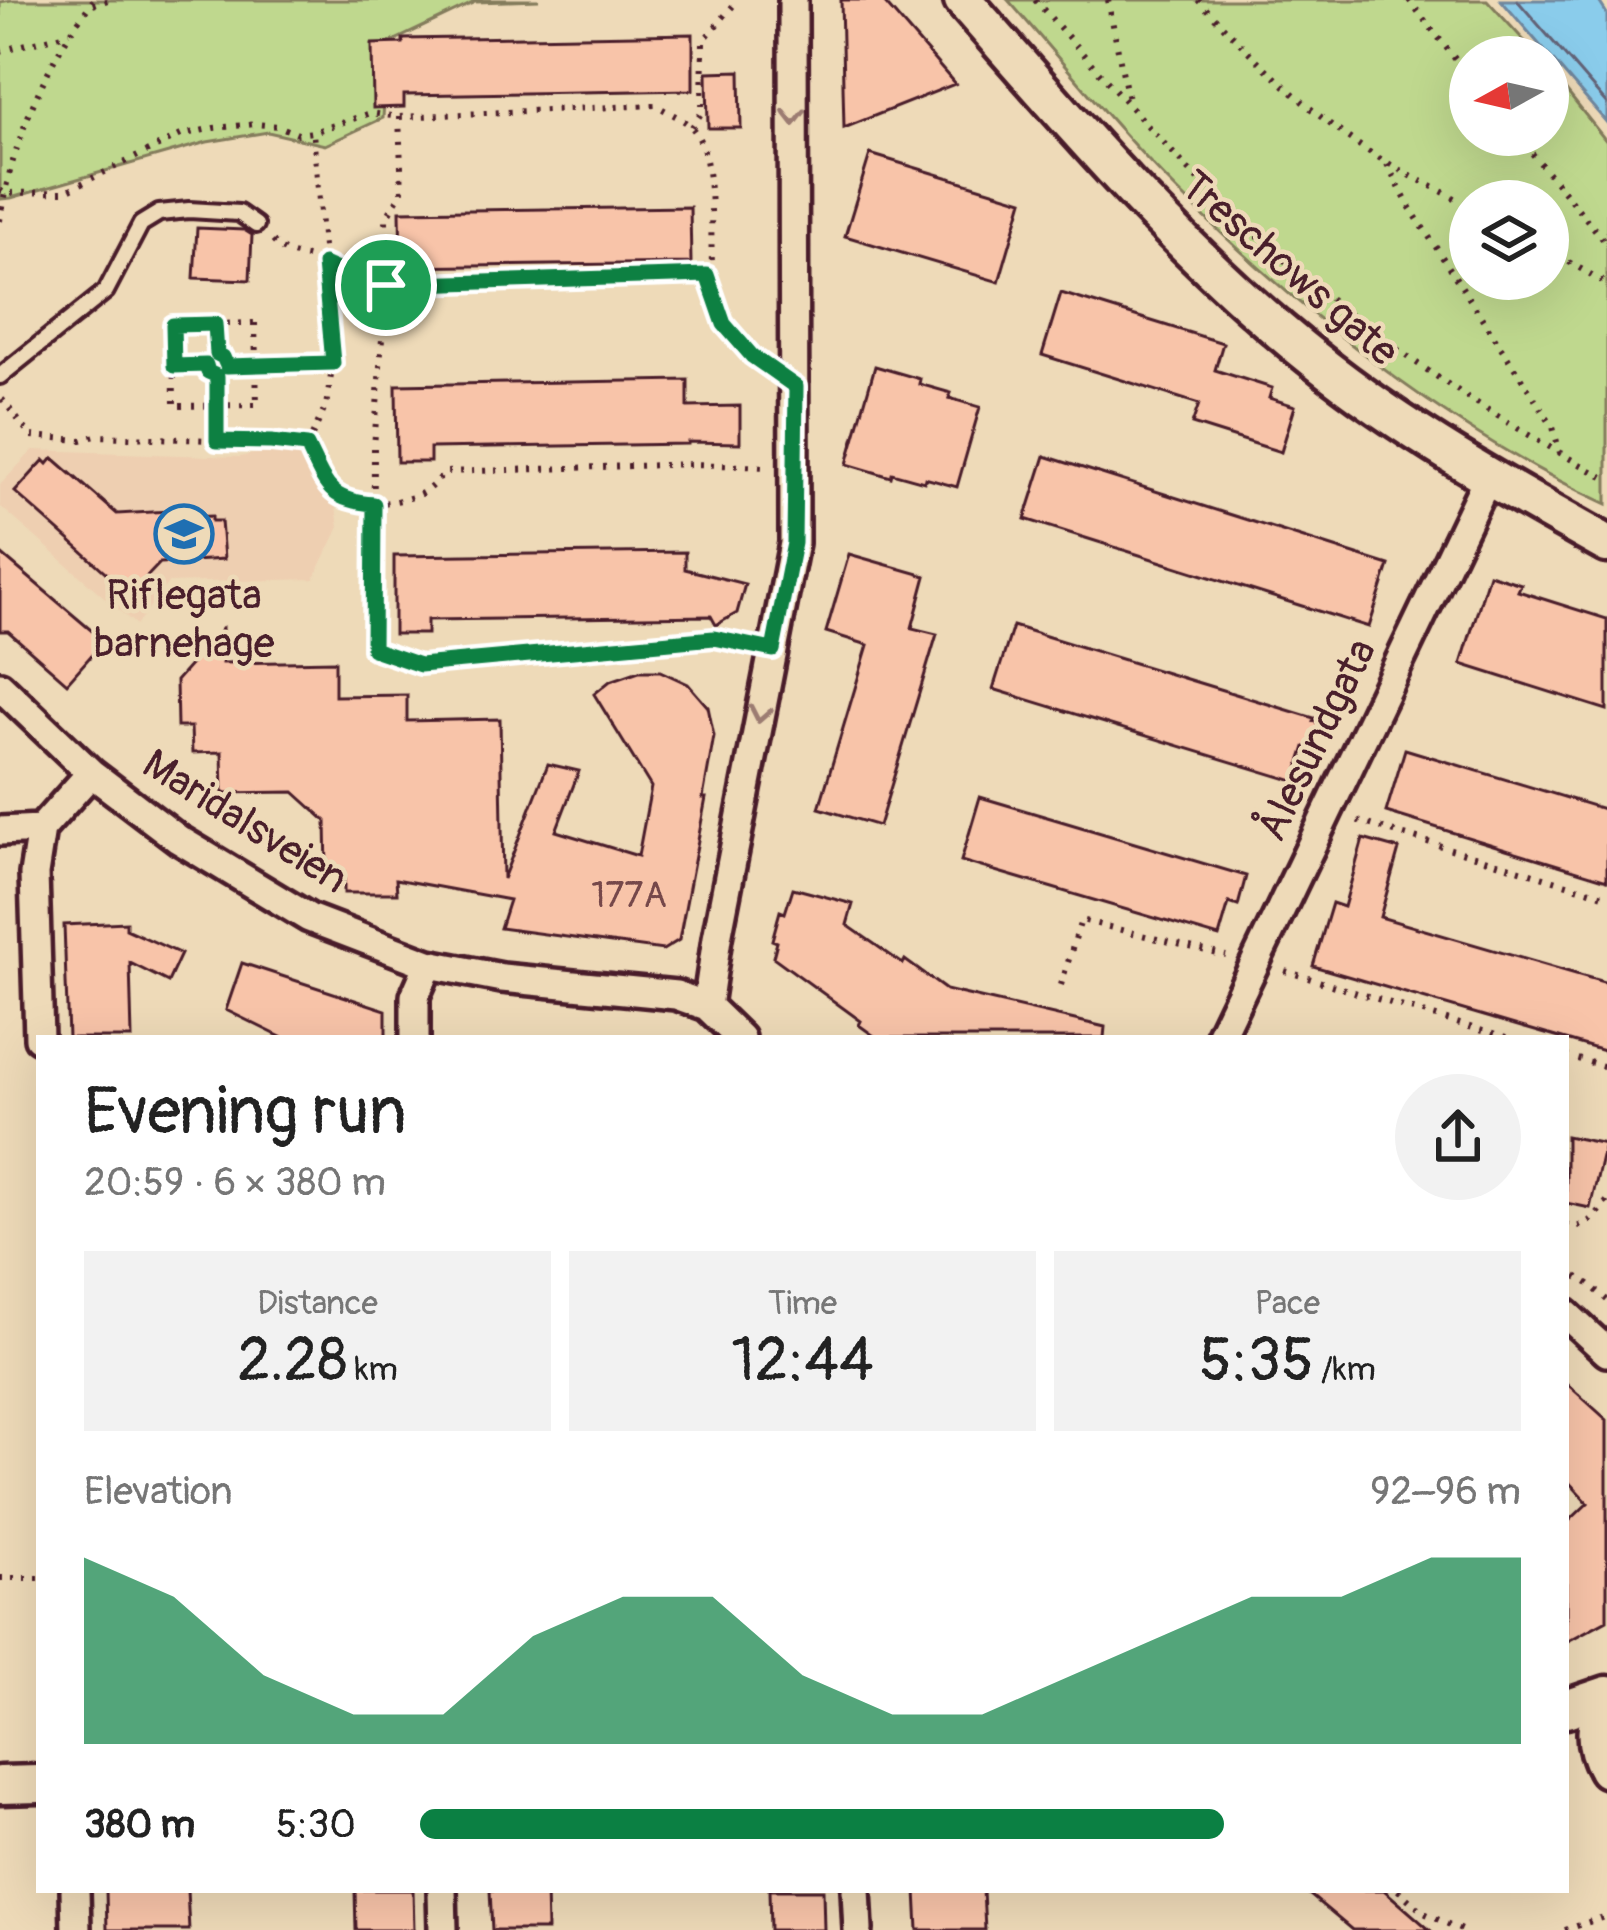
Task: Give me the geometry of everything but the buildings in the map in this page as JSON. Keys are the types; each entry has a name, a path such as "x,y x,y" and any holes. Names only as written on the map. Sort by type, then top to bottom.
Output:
{"street":[{"path":"706,1006 794,543 793,0"},
{"name":"Treschows gate","path":"963,0 1124,182 1263,316 1372,403 1488,477 1607,544"},
{"name":"Ålesundgata","path":"1220,1035 1488,477"},
{"path":"0,686 91,773"},
{"name":"Maridalsveien","path":"40,830 91,773 178,839 309,918 429,964 502,978 676,995 706,1006 737,1035"},
{"path":"0,832 40,830 34,874 39,1035"},
{"path":"416,1035 415,996 429,964"},
{"path":"1569,1317 1607,1352"},
{"path":"1569,1708 1607,1695"},
{"path":"1605,1766 1595,1728 1607,1695"},
{"path":"1569,1757 1605,1766"},
{"path":"0,1785 36,1784"},
{"path":"75,1893 76,1930"},
{"path":"442,1893 443,1930"},
{"path":"856,1893 858,1930"}],"lane":[{"path":"0,376 106,292 141,224 159,214 189,210 238,213 256,225"}],"path":[{"path":"0,220 2,191 36,100 91,3 108,0"},
{"path":"692,127 702,112 703,41 738,0"},
{"path":"1035,0 1191,172 1347,312 1411,361 1607,478"},
{"path":"1108,0 1128,103"},
{"path":"1198,0 1301,99 1386,163 1449,195"},
{"path":"1409,0 1449,51"},
{"path":"0,51 70,33"},
{"path":"2,191 64,192 150,148 197,131 256,124 298,134 371,113 399,117 656,105 692,127 701,142 707,163 712,262 707,275 724,324 752,356 796,387"},
{"path":"399,117 403,192 386,218 374,447 373,649 420,665 714,638 773,650"},
{"path":"307,446 326,406 333,363 313,132"},
{"path":"1534,156 1607,244"},
{"path":"1386,163 1553,427 1559,453"},
{"path":"256,225 291,256 312,257 367,283 707,275"},
{"path":"1569,262 1607,284"},
{"path":"255,323 256,365 257,404 174,406 173,325 255,323"},
{"path":"215,324 217,354"},
{"path":"217,354 227,366 217,376 206,365 217,354"},
{"path":"227,366 333,363"},
{"path":"174,366 206,365"},
{"path":"217,376 217,441"},
{"path":"0,396 31,436 307,446"},
{"path":"307,446 323,478 348,503 374,504 422,494 446,472 694,464 795,468"},
{"path":"1329,813 1607,896"},
{"path":"1569,1056 1607,1067"},
{"path":"1569,1226 1590,1222 1607,1202"},
{"path":"1569,1272 1607,1300"},
{"path":"0,1577 36,1578"},
{"path":"1401,1893 1424,1913 1461,1930"},
{"path":"1565,1930 1607,1916"}],"shaded area":[{"name":"Riflegata barnehage","path":"274,449 293,452 335,499 339,527 314,579 168,583 136,625 0,506 0,485 33,450 240,457"}],"green space":[{"path":"539,0 475,2 387,44 383,118 325,145 268,132 207,142 0,199 0,2"},
{"path":"1008,0 1487,0 1520,36 1449,36 1449,156 1569,156 1569,94 1607,142 1607,504 1491,442 1326,325 1226,237 1113,122"}],"water":[{"path":"1501,0 1598,0 1607,14 1607,123 1569,79 1569,36 1532,36"}],"place":[{"name":"Riflegata barnehage","path":"184,534"}],"route":[{"path":"324,264 367,283 386,285 707,275 724,324 752,356 796,387 794,543 773,650 714,638 420,665 373,649 374,504 348,503 338,497 307,446 217,441 217,376 206,365 174,366 173,325 215,324 217,354 227,366 333,363 324,264"}]}
